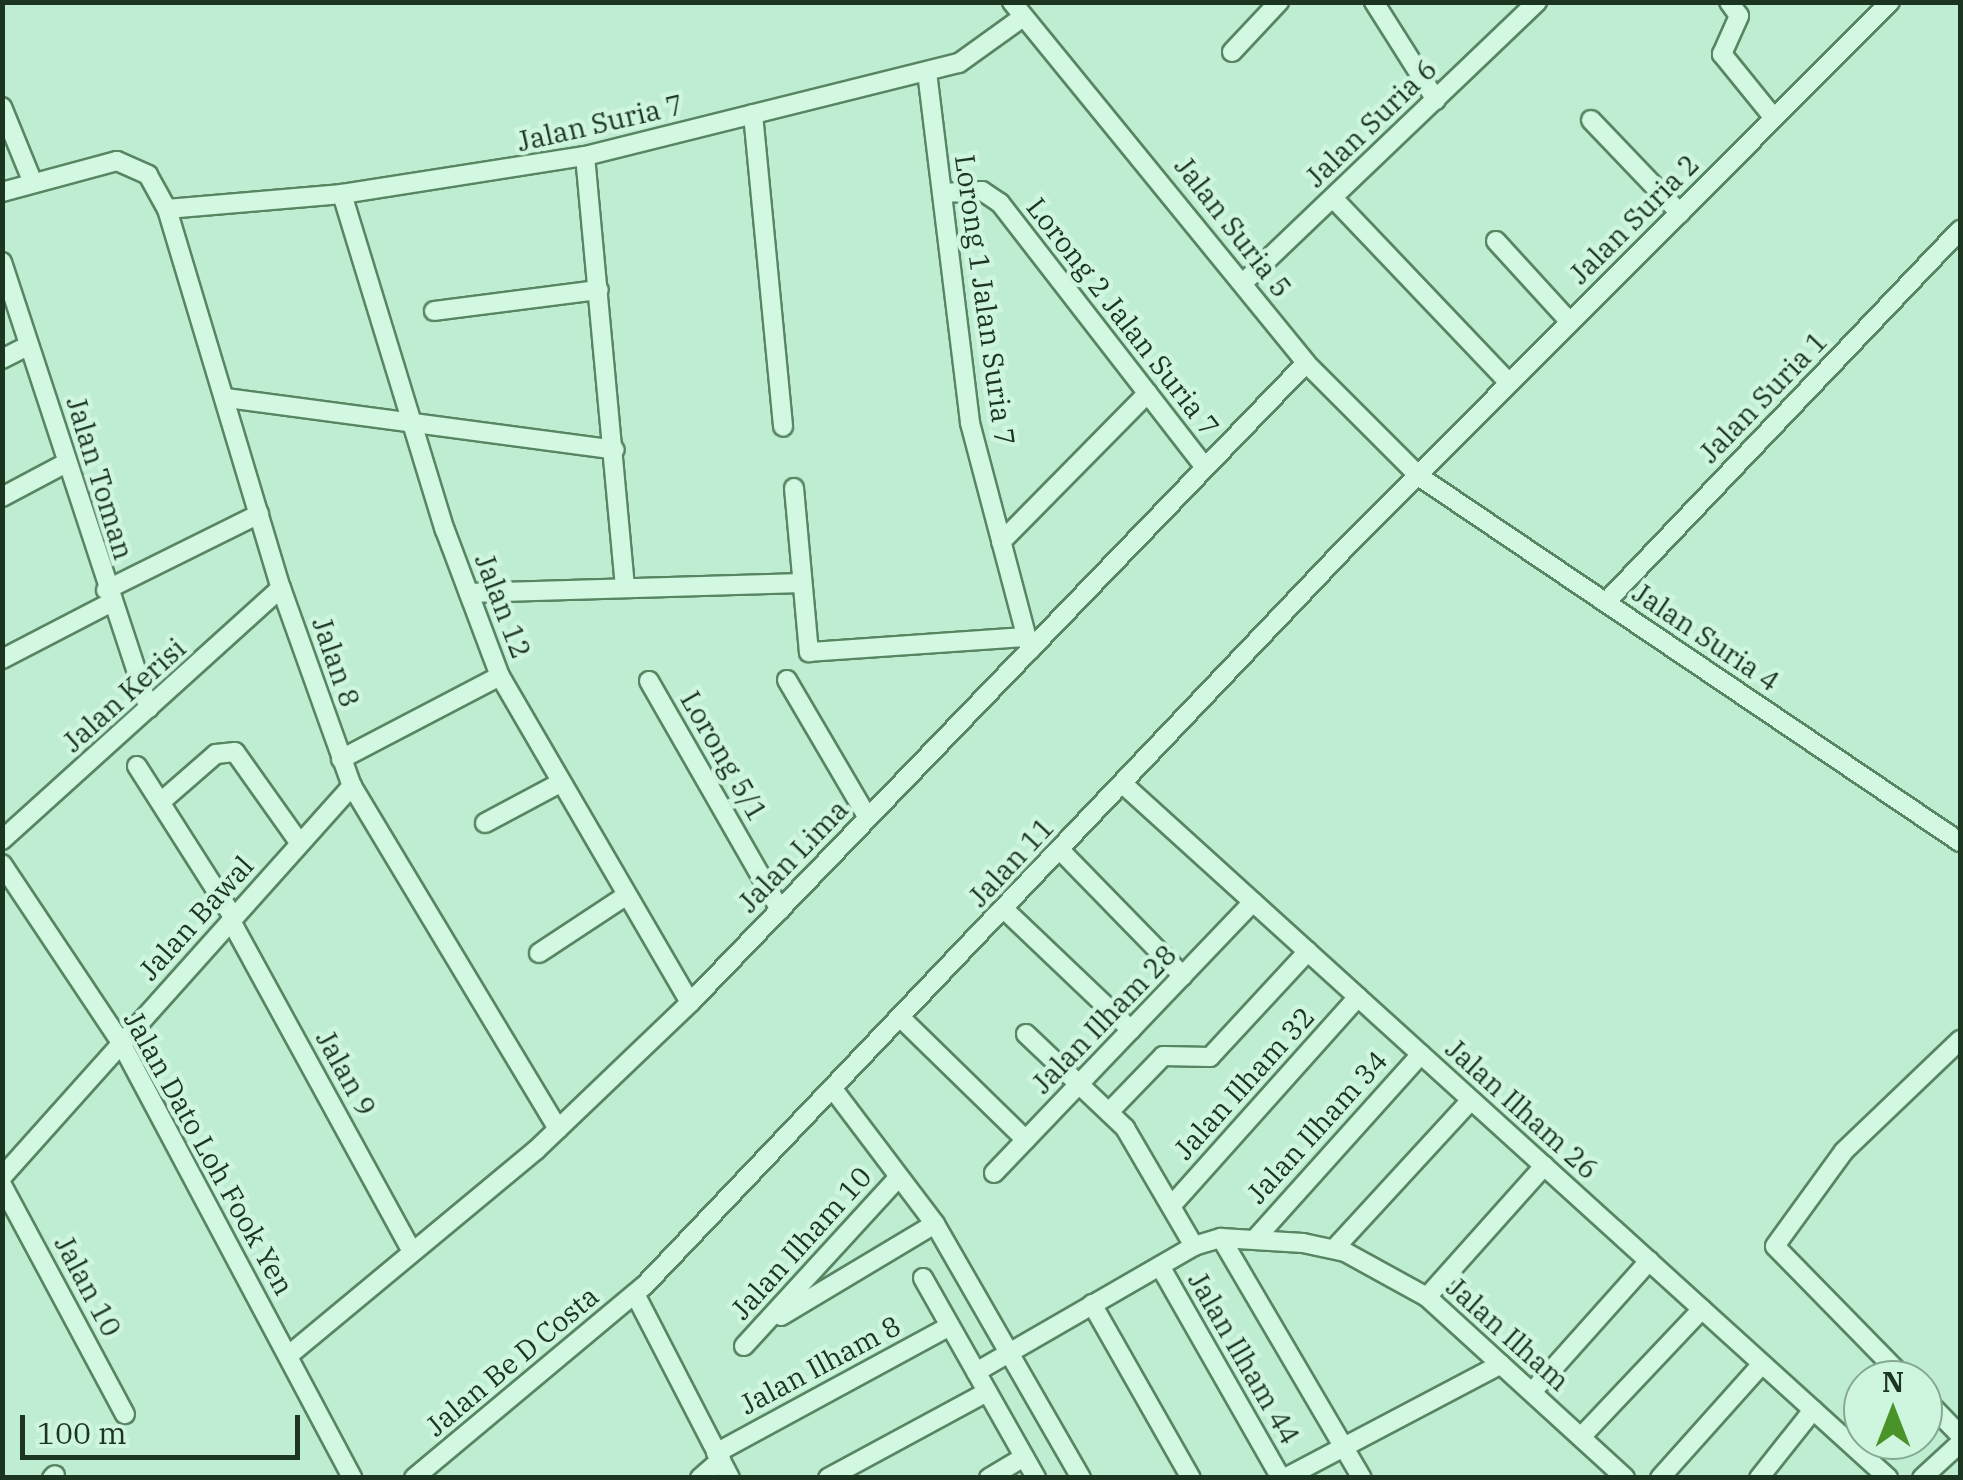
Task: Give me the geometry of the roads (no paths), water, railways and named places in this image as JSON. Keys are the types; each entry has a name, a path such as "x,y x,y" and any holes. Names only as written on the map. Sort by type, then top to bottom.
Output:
{"street":[{"path":"1232,52 1279,2"},
{"path":"1374,2 1436,100"},
{"name":"Jalan Suria 6","path":"1243,283 1537,2"},
{"path":"1729,2 1738,16 1722,54 1773,117"},
{"name":"Jalan Suria 2","path":"1420,477 1890,2"},
{"name":"Jalan Suria 7","path":"168,210 342,194 584,156 927,72 986,50 1017,10"},
{"name":"Jalan Suria 5","path":"1017,10 1306,363 1420,477"},
{"name":"Lorong 1 Jalan Suria 7","path":"927,72 970,423 1028,643"},
{"path":"2,108 33,183 2,192"},
{"path":"754,114 783,427"},
{"path":"1592,120 1680,213"},
{"path":"584,156 625,586"},
{"name":"Jalan 8","path":"33,183 118,161 148,175 168,210 281,588 352,786 558,1129"},
{"name":"Lorong 2 Jalan Suria 7","path":"942,193 982,192 1000,203 1204,466"},
{"name":"Jalan 12","path":"342,194 411,422 500,676 690,1003"},
{"path":"1333,198 1509,383"},
{"name":"Jalan Suria 1","path":"1606,602 1960,230"},
{"path":"1496,241 1570,322"},
{"name":"Jalan Toman","path":"2,262 108,596 149,708"},
{"path":"434,311 599,290"},
{"path":"2,359 29,345"},
{"name":"Jalan Lima","path":"289,1355 558,1129 690,1003 868,818 1028,643 1306,363"},
{"path":"1001,542 1148,394"},
{"path":"227,398 615,450"},
{"path":"2,497 66,463"},
{"name":"Jalan Suria 4","path":"1420,477 1960,842"},
{"name":"Jalan 11","path":"640,1290 1420,477"},
{"path":"794,488 809,652 818,656 1028,643"},
{"path":"2,659 259,514"},
{"path":"469,593 802,583"},
{"name":"Jalan Kerisi","path":"2,840 281,588"},
{"path":"341,759 500,676"},
{"path":"787,680 868,818"},
{"name":"Lorong 5/1","path":"649,682 780,910"},
{"path":"163,800 216,754 235,752 298,842"},
{"name":"Jalan 9","path":"137,766 163,800 233,919 412,1252"},
{"path":"485,823 560,783"},
{"name":"Jalan Ilham 26","path":"1123,784 1884,1476"},
{"name":"Jalan Bawal","path":"2,1177 352,786"},
{"path":"1060,850 1183,976"},
{"name":"Jalan Dato Loh Fook Yen","path":"2,864 120,1041 352,1478"},
{"path":"539,953 627,895"},
{"name":"Jalan Ilham 28","path":"994,1173 1253,902"},
{"path":"1004,910 1131,1030"},
{"path":"1109,1112 1164,1056 1210,1057 1308,952"},
{"name":"Jalan Ilham 32","path":"1172,1205 1358,998"},
{"path":"902,1020 1026,1140"},
{"path":"1026,1034 1109,1112 1172,1205 1194,1246"},
{"path":"1886,1360 1775,1246 1844,1151 1960,1040"},
{"name":"Jalan Ilham 34","path":"1256,1238 1421,1054"},
{"path":"833,1089 935,1224 1081,1478"},
{"path":"1334,1250 1471,1100"},
{"path":"1427,1297 1544,1166"},
{"name":"Jalan Ilham 10","path":"744,1346 899,1178"},
{"name":"Jalan 10","path":"2,1185 125,1414"},
{"path":"764,1326 935,1224"},
{"path":"1222,1238 1362,1478"},
{"name":"Jalan Ilham","path":"976,1372 1194,1246 1222,1238 1256,1238 1334,1250 1427,1297 1626,1478"},
{"path":"1532,1392 1648,1260"},
{"name":"Jalan Ilham 44","path":"1160,1266 1283,1478"},
{"path":"923,1278 1036,1478"},
{"path":"640,1290 722,1464"},
{"name":"Jalan Be D Costa","path":"414,1478 640,1290"},
{"path":"1092,1304 1191,1478"},
{"path":"1581,1438 1702,1309"},
{"name":"Jalan Ilham 8","path":"700,1478 950,1326"},
{"path":"1283,1478 1501,1364"},
{"path":"1660,1478 1762,1364"},
{"path":"828,1478 987,1392"},
{"path":"1758,1478 1813,1410"},
{"path":"1922,1478 1955,1448"},
{"path":"989,1478 1024,1457"}]}
